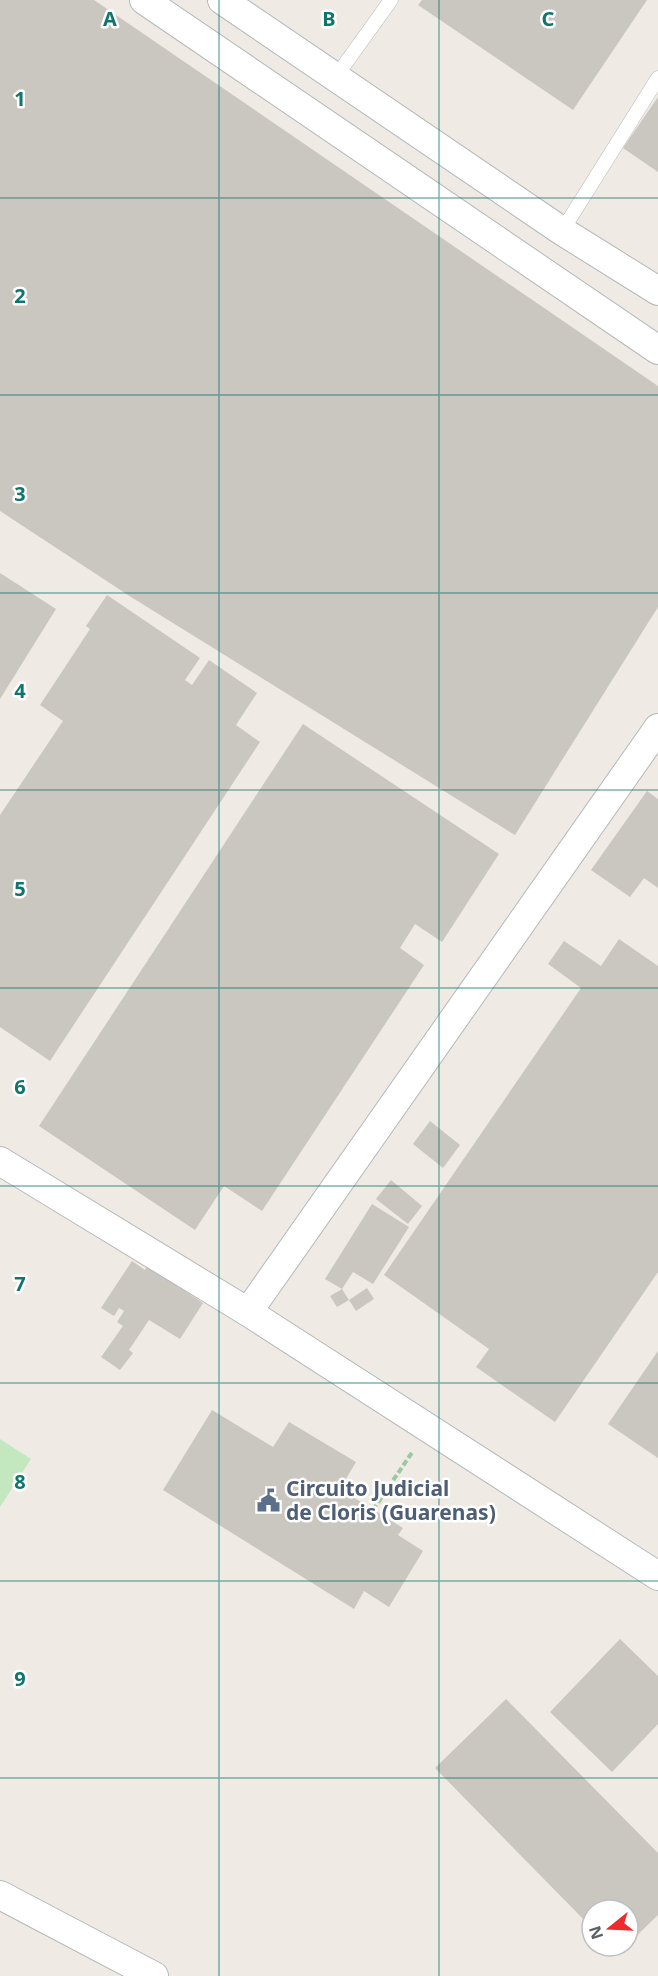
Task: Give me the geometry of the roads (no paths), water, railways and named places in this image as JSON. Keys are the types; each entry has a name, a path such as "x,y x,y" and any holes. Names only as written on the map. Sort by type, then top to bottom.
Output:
{"street":[{"path":"144,0 658,350"},
{"path":"222,0 562,231 658,291"},
{"path":"249,1312 658,728"},
{"path":"0,1161 249,1312 658,1576"},
{"path":"0,1895 154,1976"}],"lane":[{"path":"335,78 391,0"},
{"path":"562,231 658,78"}],"place":[{"name":"Circuito Judicial de Cloris (Guarenas)","path":"268,1500"}]}
